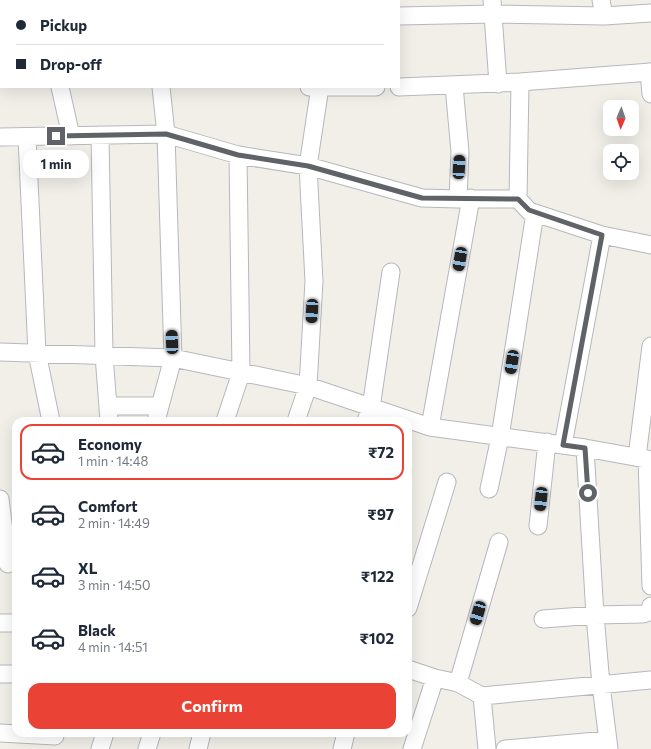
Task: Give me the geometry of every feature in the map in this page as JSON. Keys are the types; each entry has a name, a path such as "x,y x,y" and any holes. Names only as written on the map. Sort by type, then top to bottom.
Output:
{"street":[{"path":"493,7 498,84"},
{"path":"400,16 493,7 603,8 651,13"},
{"path":"400,87 498,84 650,72 651,94"},
{"path":"518,199 520,82"},
{"path":"430,427 464,199 454,86"},
{"path":"60,88 71,136"},
{"path":"100,135 104,354 109,414 158,414 173,358 166,134 161,88"},
{"path":"297,417 308,386 314,281 308,166 316,88"},
{"path":"0,137 166,134 238,155 308,166 422,198 518,199 529,210 535,213 602,235 651,246"},
{"path":"27,137 37,353 50,417"},
{"path":"226,417 241,372 238,155"},
{"path":"489,489 500,437 535,213"},
{"path":"563,445 602,235"},
{"path":"368,414 391,272"},
{"path":"651,346 645,458 651,586"},
{"path":"0,352 104,354 173,358 308,386 368,414 386,417"},
{"path":"412,422 430,427 546,442 645,458"},
{"path":"538,526 546,442"},
{"path":"505,749 609,745 601,685 595,615 585,448"},
{"path":"412,595 447,482"},
{"path":"0,499 8,564"},
{"path":"458,683 498,542"},
{"path":"543,619 595,615 643,614 649,612 651,606"},
{"path":"0,623 12,623"},
{"path":"412,669 435,678 458,683 482,696 651,680"},
{"path":"0,674 12,674"},
{"path":"412,749 435,678"},
{"path":"482,696 487,749"},
{"path":"0,733 12,734"},
{"path":"36,737 54,739"},
{"path":"100,749 104,737"},
{"path":"147,749 151,737"},
{"path":"198,749 201,737"},
{"path":"342,749 345,737"}],"route":[{"path":"56,136 166,134 238,155 308,166 422,198 518,199 529,210 602,235 563,445 585,448 588,493"}]}
